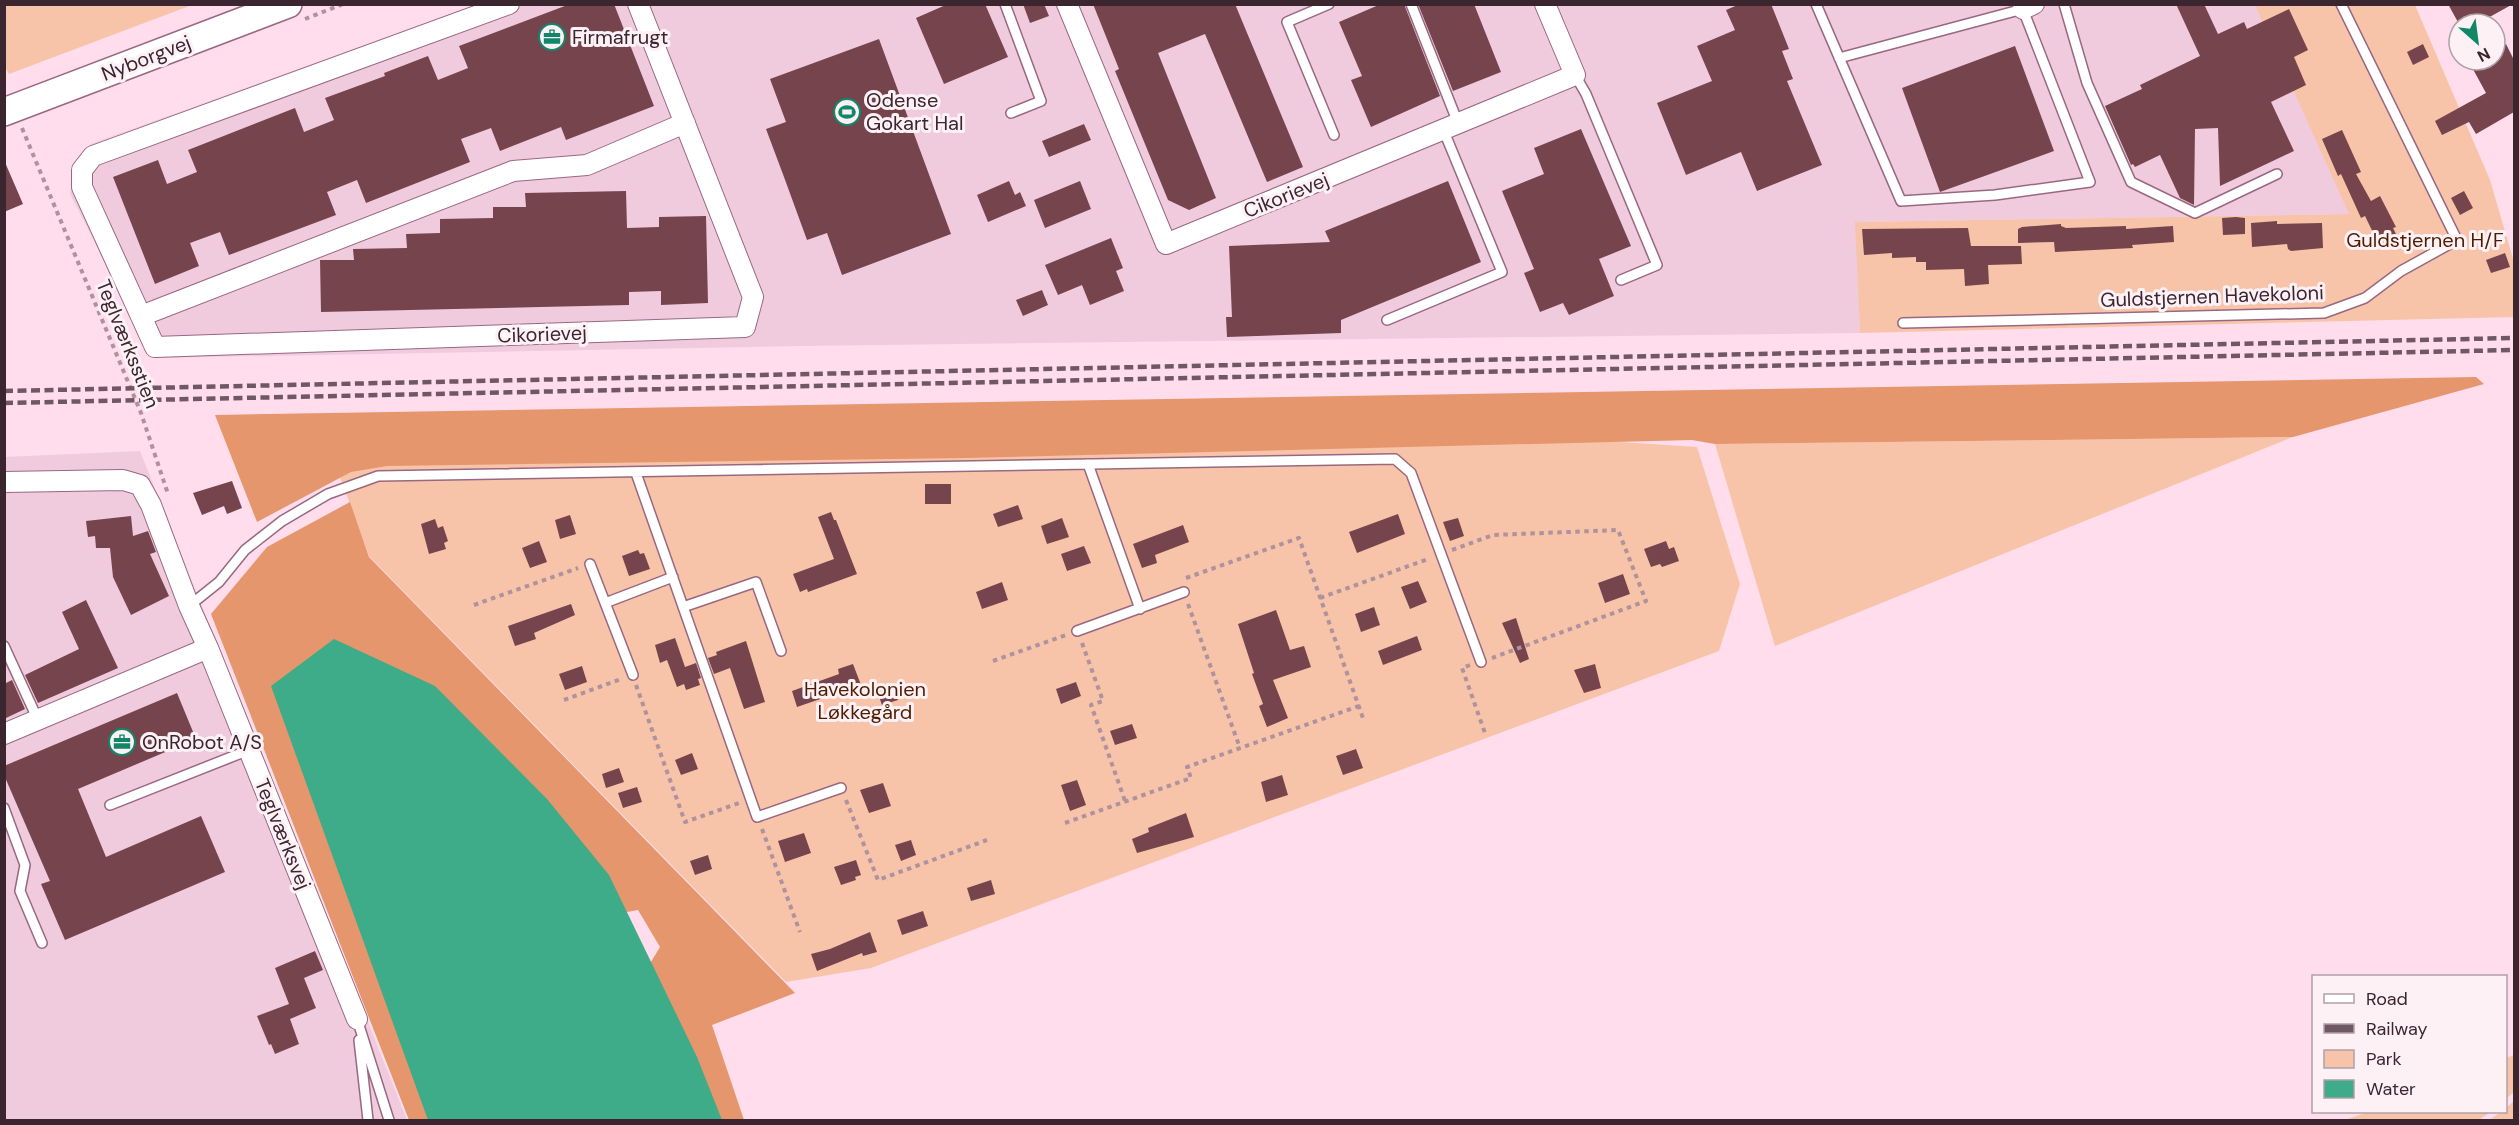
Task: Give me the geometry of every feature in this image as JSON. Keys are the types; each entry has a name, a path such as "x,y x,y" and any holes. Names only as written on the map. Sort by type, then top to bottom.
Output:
{"main road":[{"name":"Nyborgvej","path":"9,117 288,4"}],"street":[{"name":"Cikorievej","path":"509,4 93,156 82,170 82,187 156,347 745,327 753,297 638,4"},
{"name":"Cikorievej","path":"1068,4 1166,244 1575,75"},
{"path":"1545,4 1575,75"},
{"path":"141,316 513,171 587,165 685,123"},
{"name":"Teglværksvej","path":"4,482 123,480 140,485 151,505 189,606 357,1019"},
{"path":"4,734 208,648"}],"lane":[{"path":"1005,4 1041,102 1011,113"},
{"path":"1329,4 1287,22 1334,135"},
{"path":"1387,320 1502,273 1411,4"},
{"path":"1816,4 1839,58 1901,201 1995,195 2090,182 2026,6 1839,58"},
{"path":"2064,4 2087,83 2131,182 2195,213 2277,174"},
{"name":"Guldstjernen Havekoloni","path":"1903,323 2324,313 2365,298 2401,271 2457,240 2341,4"},
{"path":"1575,75 1586,94 1657,265 1621,280"},
{"path":"189,606 219,582 245,550 282,521 328,494 378,476 1395,459 1411,473 1481,662"},
{"path":"1088,464 1140,609"},
{"path":"636,473 757,817 841,788"},
{"path":"590,564 633,675"},
{"path":"605,603 673,578"},
{"path":"683,607 756,582 781,651"},
{"path":"1077,631 1184,592"},
{"path":"4,646 38,720"},
{"path":"110,805 249,750"},
{"path":"4,808 25,865 20,891 42,943"},
{"name":"Teglværksvej","path":"357,1019 368,1120"},
{"name":"Teglværksvej","path":"357,1019 389,1120"}],"path":[{"name":"Teglværksstien","path":"9,117 22,127 132,391 170,499"},
{"path":"1320,598 1492,535 1618,530 1646,600 1462,668 1485,733"},
{"path":"1240,748 1180,580 1299,538 1364,721"},
{"path":"474,605 590,564"},
{"path":"993,661 1077,631 1102,701 1091,705 1125,801"},
{"path":"564,700 633,675 685,822 751,799"},
{"path":"1065,823 1191,778 1187,767 1359,706"},
{"path":"841,788 878,880 987,840"},
{"path":"757,817 800,932"}],"shaded area":[{"path":"2255,4 2350,214 1856,222 1860,333 802,346 154,358 70,194 76,161 91,144 475,5"},
{"path":"2476,377 2484,384 2293,437 1715,444 1692,440 966,458 387,466 351,472 257,522 215,415"},
{"path":"140,451 407,1120 5,1120 4,457"},
{"path":"350,502 369,557 795,993 712,1025 744,1120 716,1120 634,990 660,947 638,910 594,918 434,1120 409,1120 211,614 267,547"}],"green space":[{"path":"4,5 192,5 9,74 5,67"},
{"name":"Guldstjernen H/F","path":"2255,5 2415,5 2490,180 2514,262 2514,317 1860,333 1855,222 2349,214"},
{"name":"Havekolonien Løkkegård","path":"1528,436 1697,447 1740,584 1719,651 871,968 786,982 369,556 339,474 345,455"},
{"path":"2293,437 1775,646 1715,444"},
{"path":"2514,1055 2514,1092 2507,1098 2507,1058"},
{"path":"2514,1101 2514,1120 2489,1120 2500,1113 2507,1113 2507,1107"},
{"path":"2365,1113 2489,1113 2479,1120 2345,1120"}],"water":[{"path":"334,639 435,686 547,799 609,875 697,1057 722,1120 428,1120 271,686"}],"building":[{"path":"570,4 614,4 654,106 566,140 561,127 500,151 491,128 461,139 470,162 366,203 357,180 327,192 336,215 229,255 220,232 190,243 199,266 155,284 113,177 158,160 167,184 197,172 188,150 295,108 304,132 334,120 325,98 385,76 384,73 428,56 438,80 468,68 459,46"},
{"path":"948,4 985,4 1008,57 944,84 916,18"},
{"path":"1023,4 1044,4 1049,16 1030,23"},
{"path":"1093,4 1235,4 1303,167 1267,182 1205,34 1158,53 1216,198 1189,210 1168,200 1115,71 1119,69"},
{"path":"1381,4 1404,4 1440,96 1371,127 1351,80 1362,76 1339,22"},
{"path":"1418,4 1474,4 1501,72 1453,91"},
{"path":"1740,4 1771,4 1789,49 1782,51 1793,79 1787,81 1822,165 1757,191 1741,152 1686,175 1657,103 1712,81 1697,46 1735,30 1726,10"},
{"path":"2176,4 2204,4 2218,34 2244,22 2247,29 2289,9 2308,50 2294,57 2306,85 2271,102 2294,151 2220,186 2218,128 2195,129 2194,205 2180,198 2160,155 2135,167 2131,165 2105,106 2142,89 2140,85 2200,56"},
{"path":"2448,4 2513,4 2499,12 2452,12"},
{"path":"879,39 951,234 842,275 827,233 807,240 766,129 786,122 770,79"},
{"path":"2423,44 2429,57 2413,65 2407,52"},
{"path":"2015,46 2054,151 1940,192 1902,88"},
{"path":"2507,46 2514,60 2514,112 2476,134 2469,122 2442,135 2435,121 2486,93 2475,72 2507,72"},
{"path":"1084,124 1091,140 1049,157 1042,141"},
{"path":"1581,129 1631,246 1599,259 1614,296 1569,315 1563,303 1540,312 1524,273 1534,269 1502,191 1544,174 1534,148"},
{"path":"2342,130 2361,172 2356,174 2371,201 2380,196 2396,227 2393,228 2399,240 2381,249 2365,216 2361,218 2341,174 2338,176 2322,139"},
{"path":"4,160 23,204 4,212"},
{"path":"1009,181 1015,195 1020,192 1026,206 988,222 977,195"},
{"path":"1080,181 1091,209 1045,228 1034,200"},
{"path":"1448,181 1481,262 1341,320 1341,333 1227,337 1226,317 1232,317 1229,246 1330,242 1325,231"},
{"path":"626,191 627,228 659,227 659,217 706,216 708,303 661,305 661,291 629,292 629,305 321,312 320,260 354,260 353,249 407,248 406,234 440,233 440,219 493,218 493,207 526,207 525,193"},
{"path":"2464,191 2473,208 2460,215 2451,198"},
{"path":"2222,218 2245,218 2245,234 2223,235"},
{"path":"2277,221 2277,224 2322,223 2323,248 2291,251 2287,244 2252,247 2251,223"},
{"path":"2061,224 2066,228 2126,226 2126,229 2173,226 2174,242 2132,245 2133,248 2055,252 2054,242 2018,243 2018,229 2022,227"},
{"path":"1968,228 1971,246 2021,246 2022,264 1988,265 1989,284 1965,286 1964,269 1926,270 1926,262 1916,262 1916,257 1892,258 1892,253 1864,255 1862,229"},
{"path":"1111,238 1123,268 1116,271 1124,291 1090,305 1082,285 1058,295 1045,265"},
{"path":"2505,253 2510,267 2491,273 2486,260"},
{"path":"1042,290 1048,305 1023,316 1016,300"},
{"path":"232,481 242,508 227,514 224,506 202,515 193,493"},
{"path":"925,484 951,484 951,504 925,504"},
{"path":"1018,505 1023,519 998,527 993,514"},
{"path":"831,512 857,574 808,592 807,589 800,592 793,574 834,559 818,517"},
{"path":"1398,514 1405,534 1357,553 1349,532"},
{"path":"570,515 576,534 560,539 555,520"},
{"path":"131,516 133,536 148,531 156,552 150,554 169,596 131,615 113,577 110,548 96,548 95,536 88,537 86,521"},
{"path":"1062,518 1069,537 1047,544 1041,526"},
{"path":"1458,518 1464,536 1450,541 1443,522"},
{"path":"435,519 438,528 443,526 448,541 444,543 446,549 429,554 421,524"},
{"path":"1183,525 1189,542 1155,555 1157,563 1142,568 1133,544"},
{"path":"539,541 547,562 530,568 522,548"},
{"path":"1666,541 1669,549 1674,547 1679,561 1662,567 1660,564 1651,567 1644,549"},
{"path":"1084,546 1091,563 1067,571 1061,554"},
{"path":"638,550 640,554 644,553 650,569 629,576 622,556"},
{"path":"1623,574 1630,594 1605,603 1598,583"},
{"path":"1418,581 1427,602 1410,609 1401,587"},
{"path":"1002,582 1008,600 982,609 976,592"},
{"path":"86,600 118,668 38,703 25,675 79,649 62,612"},
{"path":"571,604 575,615 534,633 536,639 515,646 508,626"},
{"path":"1374,607 1380,625 1361,632 1355,614"},
{"path":"1276,610 1290,650 1304,646 1311,667 1273,680 1288,718 1267,727 1259,706 1263,704 1238,624"},
{"path":"1516,618 1529,659 1520,663 1502,623"},
{"path":"1417,636 1422,650 1383,665 1378,651"},
{"path":"675,638 685,667 696,663 701,678 698,679 700,685 686,690 684,684 677,687 667,660 660,663 655,645"},
{"path":"746,641 765,702 744,709 730,668 714,674 708,658 717,655 716,652"},
{"path":"853,664 861,685 797,707 792,691 839,674 838,669"},
{"path":"1595,664 1601,688 1584,693 1574,670"},
{"path":"582,666 587,682 565,690 559,674"},
{"path":"12,680 25,709 4,719 4,684"},
{"path":"1076,682 1081,696 1061,704 1056,689"},
{"path":"893,685 898,700 882,705 877,691"},
{"path":"177,693 196,739 78,789 106,857 201,816 225,872 65,940 41,884 50,881 4,775 4,766"},
{"path":"1132,724 1137,738 1115,745 1110,731"},
{"path":"1356,749 1363,768 1343,775 1336,756"},
{"path":"692,753 698,769 681,775 675,760"},
{"path":"619,768 624,782 606,788 602,774"},
{"path":"1282,775 1288,795 1266,802 1261,782"},
{"path":"1077,780 1086,805 1070,811 1061,785"},
{"path":"883,783 891,806 869,813 860,790"},
{"path":"637,787 642,802 623,808 618,793"},
{"path":"1186,813 1194,837 1137,853 1132,839 1149,832 1148,828"},
{"path":"804,833 811,853 785,862 778,841"},
{"path":"911,840 916,855 901,861 895,845"},
{"path":"708,855 712,869 695,875 690,861"},
{"path":"856,860 861,875 855,877 856,880 841,885 834,867"},
{"path":"991,880 995,894 971,901 967,888"},
{"path":"923,911 928,926 902,935 897,920"},
{"path":"870,932 877,952 863,956 862,953 817,971 811,954 830,949"},
{"path":"315,951 323,970 304,978 316,1008 290,1019 299,1044 275,1054 257,1016 289,1004 275,968"}],"railway":[{"path":"4,391 2514,338"},
{"path":"4,403 2514,350"}],"place":[{"name":"Firmafrugt","path":"552,37"},
{"name":"Odense Gokart Hal","path":"847,112"},
{"name":"OnRobot A/S","path":"122,742"}]}
